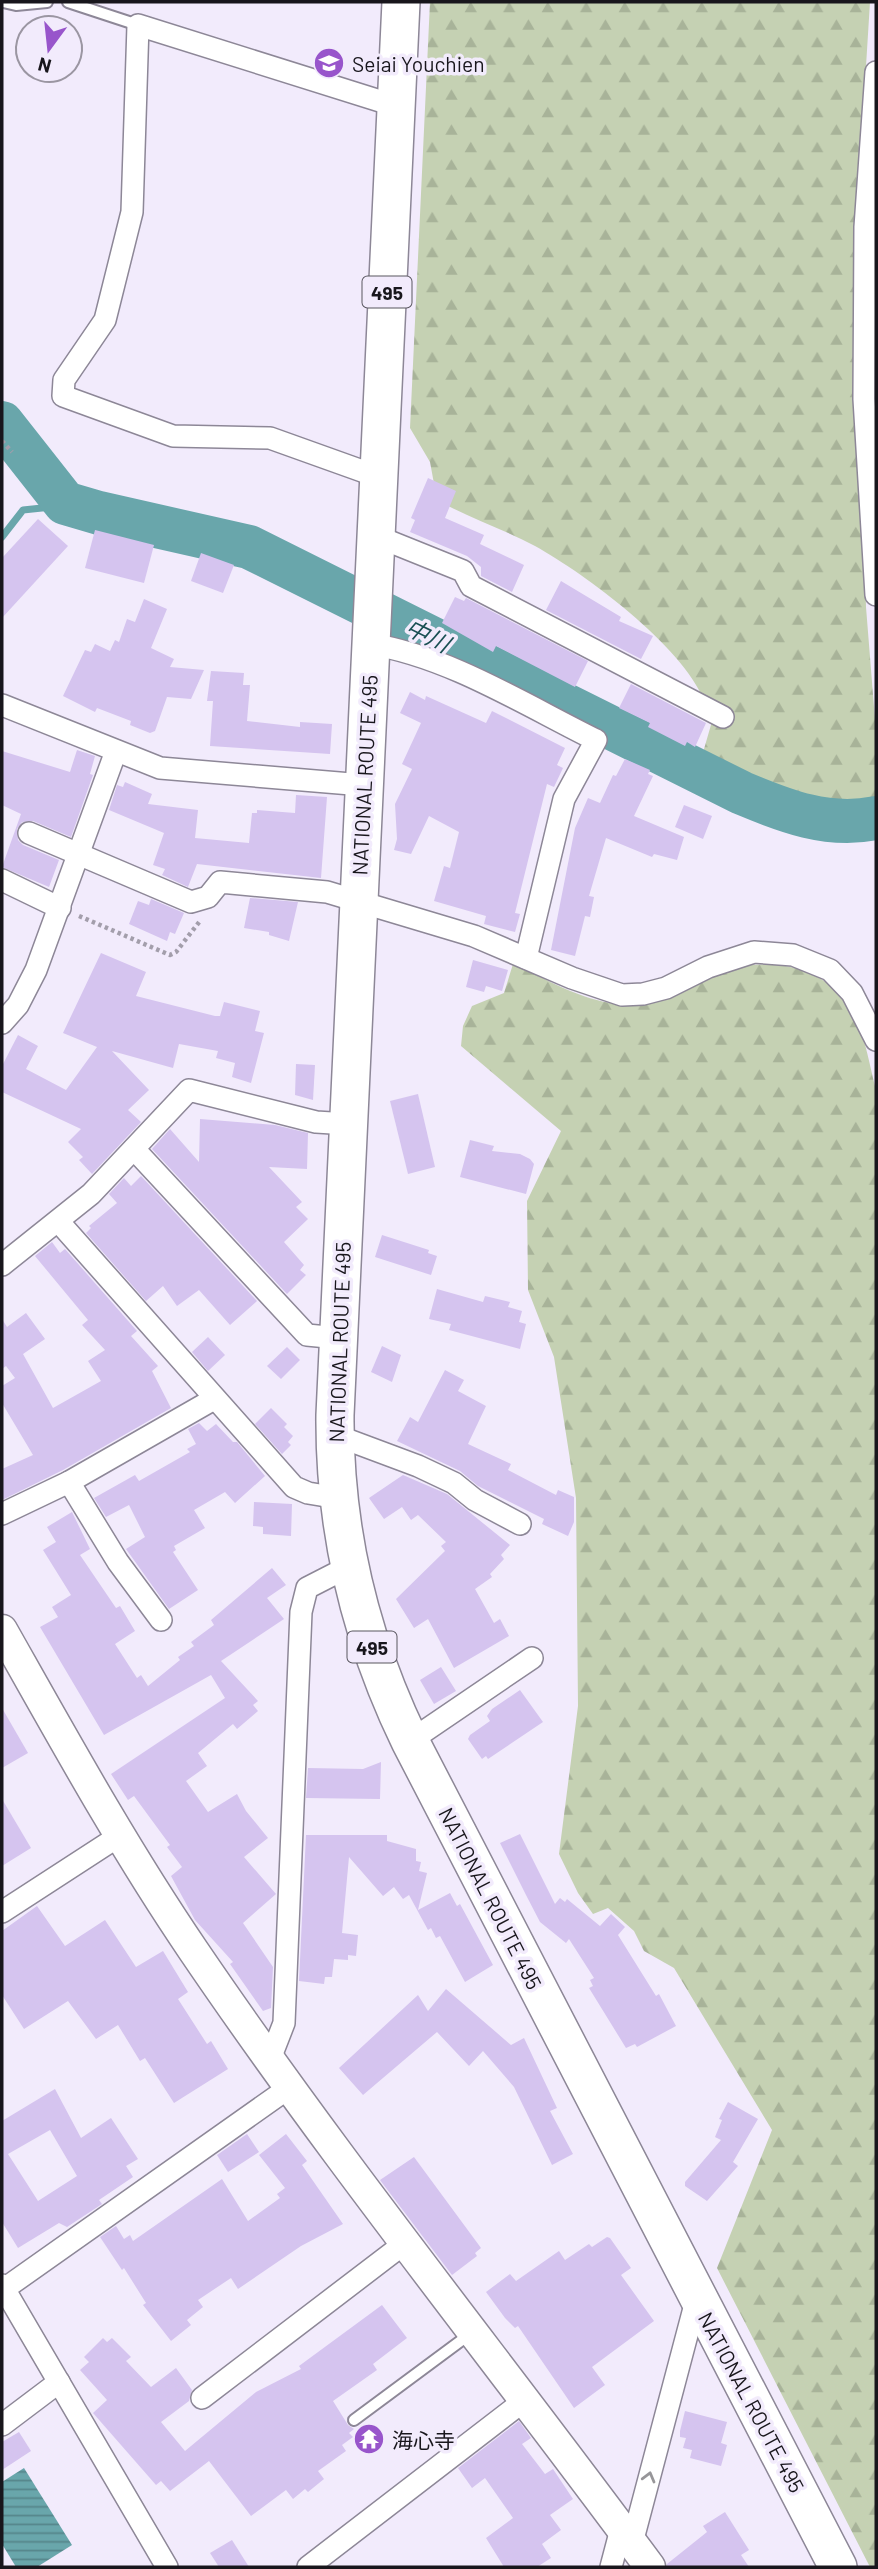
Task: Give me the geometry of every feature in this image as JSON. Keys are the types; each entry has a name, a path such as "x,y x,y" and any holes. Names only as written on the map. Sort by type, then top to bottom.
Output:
{"highway":[{"name":"NATIONAL ROUTE 495","path":"401,2 338,1338 335,1435 338,1498 348,1567 382,1679 410,1741 838,2567"}],"street":[{"path":"379,477 270,438 173,436 64,396 64,380 105,320 132,212 138,24 396,106"},
{"path":"876,72 865,227 864,399 876,595"},
{"path":"376,536 463,571 471,586 723,717"},
{"path":"371,632 596,740 564,799 526,958"},
{"path":"2,705 160,768 363,785"},
{"path":"2,1023 18,1005 36,970 116,751"},
{"path":"29,833 191,902 208,897 220,882 327,892 474,936 572,978 622,995 666,988 708,967 754,952 793,955 830,970 845,985 852,993 876,1040"},
{"path":"2,880 60,908"},
{"path":"2,1265 91,1194 189,1090 316,1122 348,1124"},
{"path":"134,1149 307,1335 338,1338"},
{"path":"58,1221 294,1487 308,1493 338,1498"},
{"path":"2,1514 69,1482 214,1399"},
{"path":"335,1435 418,1466 454,1483 475,1500 520,1524"},
{"path":"69,1482 118,1562 161,1620"},
{"path":"270,2059 284,2023 302,1612 307,1588 348,1567"},
{"path":"2,1630 119,1836 270,2059 405,2243 650,2567"},
{"path":"410,1741 532,1658"},
{"path":"2,1912 119,1836"},
{"path":"167,2567 3,2287 290,2087"},
{"path":"202,2398 405,2243"},
{"path":"611,2567 627,2536 697,2297"},
{"path":"2,2425 59,2382"},
{"path":"308,2567 525,2400"}],"lane":[{"path":"3,2 16,5 47,2"},
{"path":"68,2 138,24"},
{"path":"354,2420 473,2332"}],"path":[{"path":"2,441 12,452"},
{"path":"60,908 170,955 176,952 199,924 208,897"}],"green space":[{"path":"430,2 870,2 857,211 866,607 876,732 876,803 853,807 808,802 765,787 702,756 717,704 704,700 692,679 654,635 605,593 556,559 523,540 437,500 430,462 410,428"},
{"path":"513,964 590,998 617,1004 645,1003 672,995 741,967 776,965 794,968 827,983 851,1009 863,1038 876,1090 876,2567 870,2567 717,2268 772,2130 674,1968 644,1951 634,1931 608,1908 593,1914 578,1893 559,1854 578,1706 576,1498 554,1357 528,1290 527,1201 561,1131 461,1046 463,1026 472,1006 504,993"}],"shaded area":[{"path":"24,2468 72,2545 37,2567 16,2567 2,2544 2,2482"}],"building":[{"path":"428,478 456,491 445,518 484,535 480,544 524,565 512,592 481,576 481,567 467,556 410,532 415,520 411,518"},
{"path":"38,519 68,546 2,618 2,558"},
{"path":"95,530 154,545 144,583 85,568"},
{"path":"201,553 234,565 223,593 191,581"},
{"path":"561,581 621,617 619,621 653,636 641,659 546,610"},
{"path":"455,597 464,601 466,598 588,661 575,687 496,646 493,652 442,623"},
{"path":"144,599 167,609 151,648 174,659 170,667 204,670 191,699 167,697 155,731 150,733 130,725 131,721 97,708 95,712 63,696 85,650 91,652 95,644 110,651 115,640 119,642 127,619 135,622"},
{"path":"211,671 244,673 243,685 250,685 247,721 300,727 300,722 332,724 330,754 210,746 213,701 207,701"},
{"path":"631,684 706,723 695,747 687,742 685,746 648,727 650,723 619,708"},
{"path":"410,692 425,700 426,696 486,723 492,711 565,748 557,765 563,768 554,787 547,784 515,913 520,914 515,932 484,924 486,916 434,901 444,866 450,868 459,832 429,816 411,854 394,850 397,839 395,804 412,769 402,764 421,723 400,713"},
{"path":"77,750 95,756 90,774 93,775 71,837 33,821 22,822 17,829 18,840 23,845 59,860 49,887 2,867 21,814 2,805 2,751 70,772"},
{"path":"625,759 650,770 648,774 653,776 634,816 684,837 677,860 654,854 652,857 606,838 589,896 594,897 590,917 585,916 575,956 551,950 575,828 588,798 600,803 613,775 616,776"},
{"path":"125,782 152,794 148,804 198,810 195,838 249,843 252,813 257,813 257,810 295,813 296,795 327,797 321,878 197,864 188,887 162,875 165,869 153,865 164,833 109,810 117,785 123,787"},
{"path":"684,805 712,816 703,839 675,827"},
{"path":"250,898 298,902 289,941 269,935 269,932 244,928"},
{"path":"151,899 184,913 175,934 170,932 167,941 129,924 138,901 149,905"},
{"path":"101,953 146,972 136,996 215,1016 220,1016 224,1002 260,1011 255,1031 264,1033 251,1083 232,1077 235,1063 216,1058 218,1051 179,1044 173,1068 112,1051 149,1090 128,1110 141,1122 92,1174 79,1160 83,1157 68,1142 81,1129 2,1092 2,1066 18,1035 38,1046 26,1069 66,1090 97,1047 63,1033"},
{"path":"473,960 508,970 502,991 486,986 484,992 466,987"},
{"path":"296,1064 315,1065 313,1100 295,1095"},
{"path":"418,1094 435,1167 408,1174 390,1101"},
{"path":"200,1119 275,1125 308,1133 307,1169 269,1167 302,1202 296,1207 308,1219 284,1242 304,1265 300,1270 306,1275 287,1294 152,1149 170,1129 199,1162"},
{"path":"470,1140 494,1146 492,1151 520,1154 530,1159 534,1164 526,1194 460,1177"},
{"path":"141,1176 257,1301 230,1325 199,1290 177,1306 163,1286 146,1301 86,1233 91,1228 89,1226 117,1203 109,1194 124,1178 131,1186"},
{"path":"382,1235 429,1250 428,1253 437,1256 431,1275 375,1257"},
{"path":"52,1242 60,1253 65,1249 137,1331 131,1336 158,1366 152,1371 171,1408 63,1470 2,1500 2,1469 33,1455 2,1403 2,1386 15,1378 6,1366 2,1369 2,1319 7,1327 26,1313 45,1339 23,1354 53,1408 101,1381 88,1361 105,1350 82,1325 88,1320 35,1256"},
{"path":"437,1289 483,1302 485,1296 510,1302 508,1307 522,1311 519,1322 526,1324 520,1349 449,1330 451,1324 429,1319"},
{"path":"208,1337 225,1355 208,1371 192,1352"},
{"path":"382,1346 401,1355 392,1382 371,1372"},
{"path":"287,1347 300,1360 281,1379 267,1366"},
{"path":"445,1370 464,1380 458,1391 486,1406 468,1444 511,1464 508,1470 556,1495 558,1490 574,1497 574,1522 568,1536 542,1524 544,1519 478,1486 460,1471 397,1441 410,1417 418,1422"},
{"path":"271,1408 287,1424 284,1427 293,1436 288,1442 291,1445 282,1454 255,1424"},
{"path":"199,1423 207,1431 216,1424 233,1442 237,1442 265,1476 235,1503 225,1492 194,1510 205,1528 174,1546 176,1550 173,1552 198,1590 169,1609 126,1549 145,1537 129,1505 106,1517 94,1498 135,1475 139,1481 190,1452 187,1449 196,1444 188,1429"},
{"path":"403,1475 447,1494 510,1545 501,1555 504,1559 490,1574 492,1577 475,1589 494,1623 500,1619 509,1636 454,1668 428,1619 414,1628 396,1599 445,1551 441,1546 446,1542 418,1515 411,1520 402,1507 384,1519 369,1498"},
{"path":"254,1502 292,1504 291,1536 263,1534 263,1527 253,1526"},
{"path":"72,1512 90,1549 80,1555 116,1608 120,1606 135,1631 115,1644 137,1678 141,1675 148,1686 180,1660 178,1657 194,1646 191,1642 214,1625 211,1620 272,1568 286,1585 267,1598 284,1619 221,1661 258,1701 253,1705 258,1711 237,1729 233,1724 198,1753 207,1766 186,1781 208,1812 237,1794 246,1811 268,1838 244,1857 276,1894 243,1923 273,1967 271,2008 263,2011 230,1964 233,1962 195,1920 171,1876 182,1867 167,1847 170,1845 134,1796 128,1800 111,1774 225,1698 211,1675 104,1735 40,1627 58,1617 52,1607 71,1595 43,1550 56,1542 47,1527"},
{"path":"441,1667 456,1691 434,1704 420,1680"},
{"path":"520,1690 543,1722 488,1759 486,1756 482,1759 468,1739 470,1735 490,1721 487,1716 492,1709"},
{"path":"2,1708 28,1753 2,1768"},
{"path":"381,1762 380,1799 306,1798 308,1768 363,1769"},
{"path":"2,1799 31,1848 2,1866"},
{"path":"520,1834 555,1904 560,1898 565,1902 567,1899 600,1926 611,1914 625,1927 618,1935 656,1996 659,1994 676,2026 637,2047 635,2044 626,2048 589,1988 593,1986 590,1980 594,1978 569,1939 566,1943 540,1922 500,1843"},
{"path":"306,1835 387,1835 387,1841 416,1849 416,1861 421,1862 419,1871 427,1873 418,1910 450,1893 457,1906 460,1904 493,1965 465,1982 440,1936 436,1938 431,1928 428,1930 409,1895 403,1899 394,1887 383,1896 349,1857 342,1933 358,1935 356,1956 348,1955 348,1960 334,1959 332,1977 325,1977 324,1984 299,1981"},
{"path":"37,1906 65,1946 105,1920 136,1967 163,1951 188,1992 178,1999 207,2044 211,2041 228,2069 174,2103 145,2058 140,2061 118,2025 96,2039 68,2001 24,2029 2,1995 2,1931"},
{"path":"446,1989 511,2045 524,2038 557,2108 550,2111 573,2154 552,2165 514,2087 483,2051 469,2066 437,2032 363,2095 339,2068 418,1995 428,2011"},
{"path":"55,2089 81,2138 111,2118 138,2159 126,2166 133,2177 99,2200 102,2204 67,2227 59,2223 18,2248 2,2222 2,2121","holes":["50,2130 77,2176 38,2201 8,2154"]},
{"path":"728,2102 758,2119 733,2162 738,2166 707,2201 685,2186 685,2182 721,2140 715,2137 722,2120 719,2119"},
{"path":"247,2134 259,2152 228,2172 217,2155"},
{"path":"286,2134 307,2161 302,2165 343,2224 301,2246 238,2289 231,2278 198,2300 203,2307 187,2320 191,2325 171,2341 143,2305 146,2303 124,2268 122,2270 100,2237 116,2226 124,2239 130,2235 133,2241 222,2179 248,2221 280,2198 277,2194 285,2188 259,2155"},
{"path":"414,2157 481,2248 475,2253 477,2256 452,2275 380,2180"},
{"path":"607,2237 631,2268 621,2275 654,2321 592,2367 605,2385 574,2408 518,2326 515,2328 505,2318 486,2292 510,2274 516,2281 559,2251 565,2260 589,2244 592,2247"},
{"path":"382,2305 407,2338 373,2364 377,2370 333,2401 348,2425 354,2429 349,2433 353,2437 342,2445 346,2451 318,2471 324,2479 308,2492 305,2489 293,2499 286,2490 251,2516 209,2461 170,2491 161,2481 156,2485 93,2413 107,2400 80,2370 89,2362 84,2357 103,2338 107,2342 112,2338 131,2357 126,2361 151,2387 176,2368 192,2390 189,2401 161,2422 185,2451 256,2392 301,2369 299,2366"},
{"path":"685,2411 727,2422 721,2443 727,2445 721,2466 690,2458 692,2450 683,2448 686,2438 680,2437 680,2431"},
{"path":"519,2421 531,2438 522,2444 545,2474 553,2469 573,2499 550,2515 561,2530 542,2544 551,2558 537,2567 504,2567 486,2538 513,2518 485,2478 472,2488 458,2468"},
{"path":"19,2432 31,2451 2,2470 2,2442"},
{"path":"725,2512 749,2550 741,2555 749,2567 667,2567 667,2564 707,2532 703,2526"},
{"path":"232,2540 249,2567 219,2567 210,2553"}],"waterway":[{"name":"中川","path":"2,423 65,503 249,547 742,793 774,806 824,819 858,821 876,818"},
{"path":"2,537 23,510 61,506 65,503"}],"place":[{"name":"Seiai Youchien","path":"329,63"},
{"name":"海心寺","path":"369,2439"}]}
